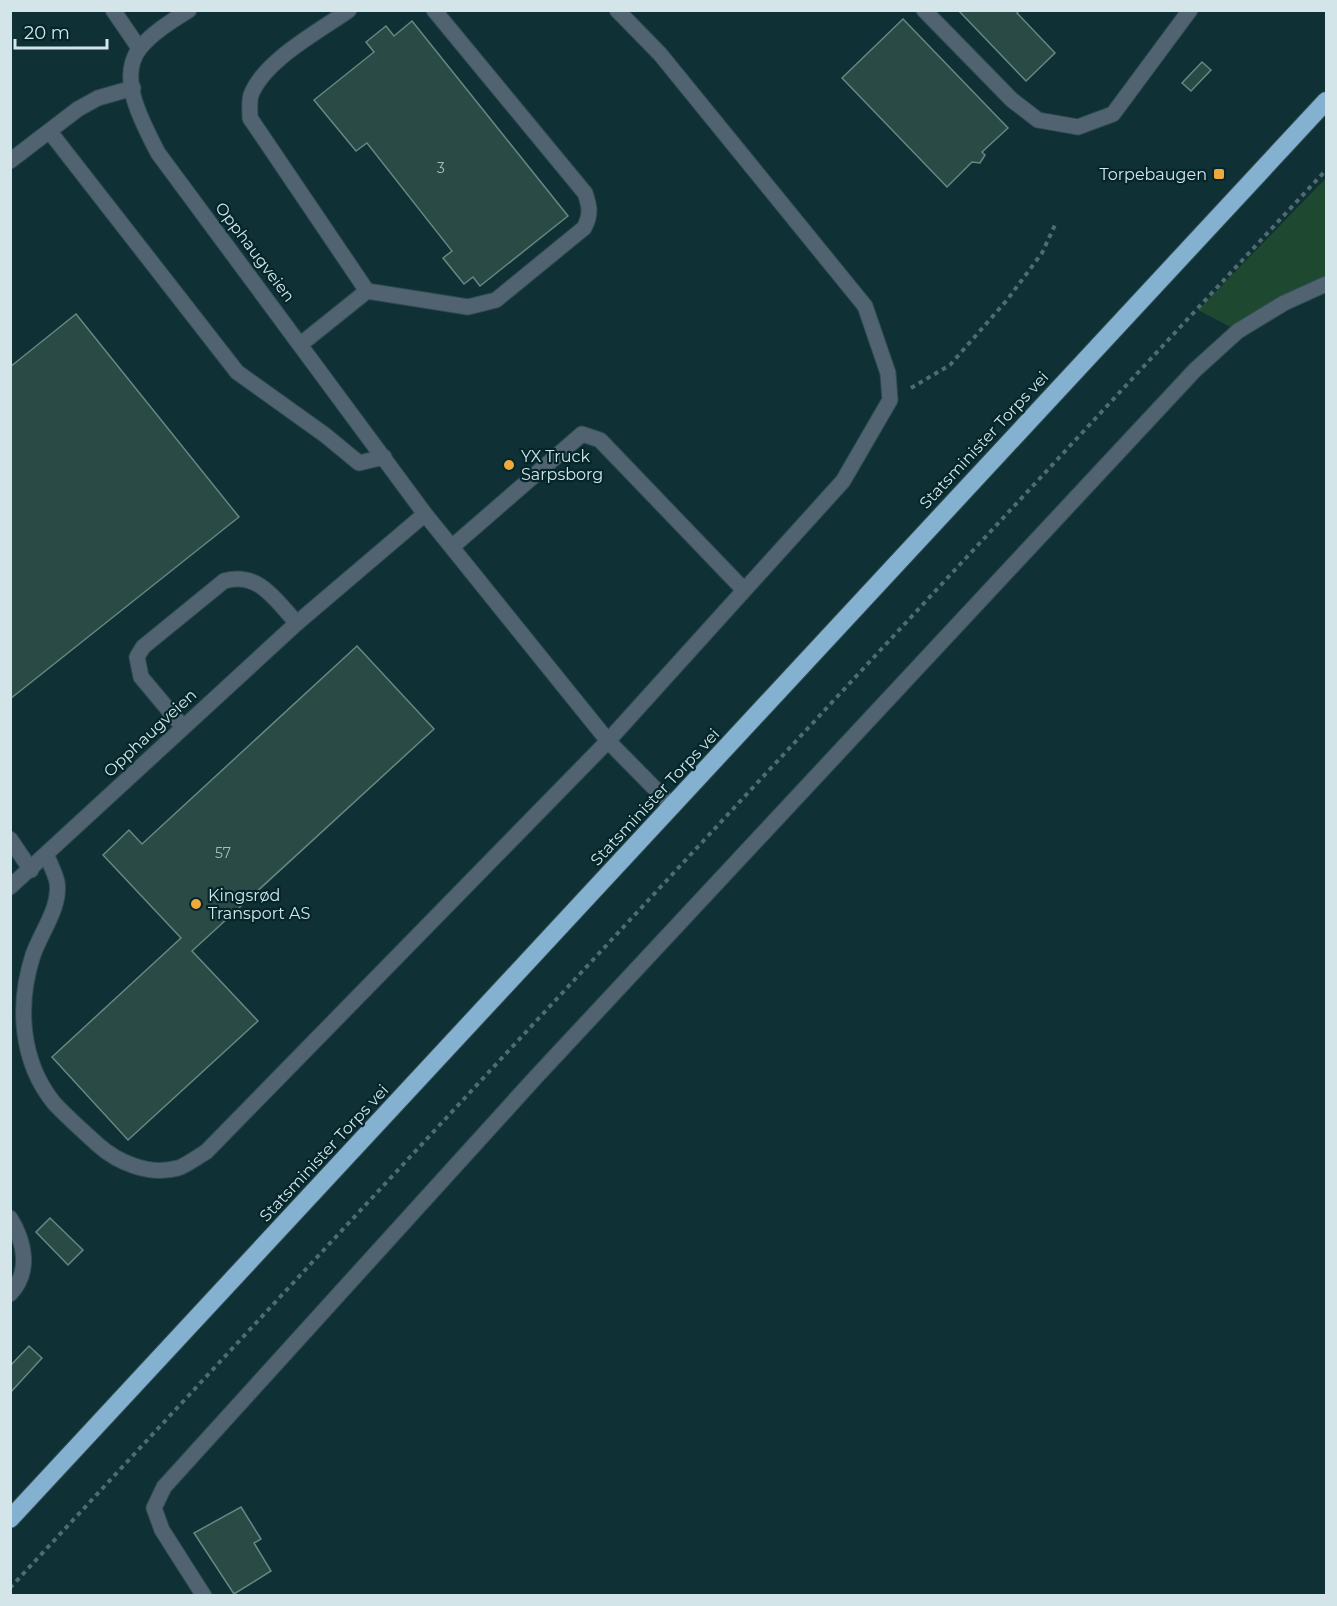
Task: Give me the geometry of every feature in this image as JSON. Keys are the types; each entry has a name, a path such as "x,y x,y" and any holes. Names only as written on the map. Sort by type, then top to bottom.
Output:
{"highway":[{"name":"Statsminister Torps vei","path":"10,1519 673,807 1326,100"}],"street":[{"path":"113,10 139,48 189,10"},
{"path":"349,10 278,60 259,80 250,96 250,118 367,291 468,307 496,300 584,228 590,218 590,206 585,193 434,10"},
{"path":"47,856 57,883 53,910 34,954 22,994 23,1030 32,1062 53,1102 100,1146 125,1163 149,1169 178,1168 206,1152 608,741 843,481 890,400 888,373 866,306 660,54 617,10"},
{"path":"924,10 1012,100 1038,120 1078,127 1113,114 1190,10"},
{"name":"Opphaugveien","path":"139,48 131,69 133,88 140,117 158,153 425,514 608,741 673,807"},
{"path":"10,160 78,109 98,98 133,88"},
{"path":"50,132 237,372 325,435 359,463 384,457"},
{"path":"204,1596 162,1530 154,1508 164,1486 543,1069 1195,370 1238,331 1284,303 1326,284"},
{"path":"301,344 367,291"},
{"path":"453,546 582,434 600,440 744,590"},
{"name":"Opphaugveien","path":"10,887 47,856 182,726 297,623 425,514"},
{"path":"182,726 141,677 137,657 143,647 224,581 237,578 249,579 258,584 297,623"},
{"path":"10,838 31,870"},
{"path":"10,1218 22,1239 24,1261 17,1287 10,1294"}],"path":[{"path":"10,1588 1326,170"},
{"path":"890,400 950,364 1007,300 1042,253 1055,225"}],"green space":[{"path":"1326,178 1326,284 1238,331 1198,310"}],"building":[{"path":"958,10 1019,10 1017,13 1055,53 1026,81"},
{"path":"903,19 1008,128 982,152 985,155 980,163 972,162 947,187 842,78"},
{"path":"412,21 568,216 480,286 473,277 464,284 443,258 452,251 367,143 356,151 314,100 374,52 366,42 386,26 394,36"},
{"path":"1202,62 1211,70 1191,91 1182,83"},
{"path":"76,314 239,517 10,699 10,367"},
{"name":"Kingsrød Transport AS","path":"357,646 434,729 192,951 258,1021 128,1140 52,1057 181,938 103,855 129,830 142,844"},
{"path":"50,1218 83,1250 68,1265 36,1232"},
{"path":"29,1346 42,1358 10,1393 10,1366"},
{"path":"241,1507 261,1539 254,1543 271,1571 234,1594 194,1533"}],"place":[{"name":"Torpebaugen","path":"1219,174"},
{"name":"YX Truck Sarpsborg","path":"509,465"},
{"name":"Kingsrød Transport AS","path":"196,904"}]}
